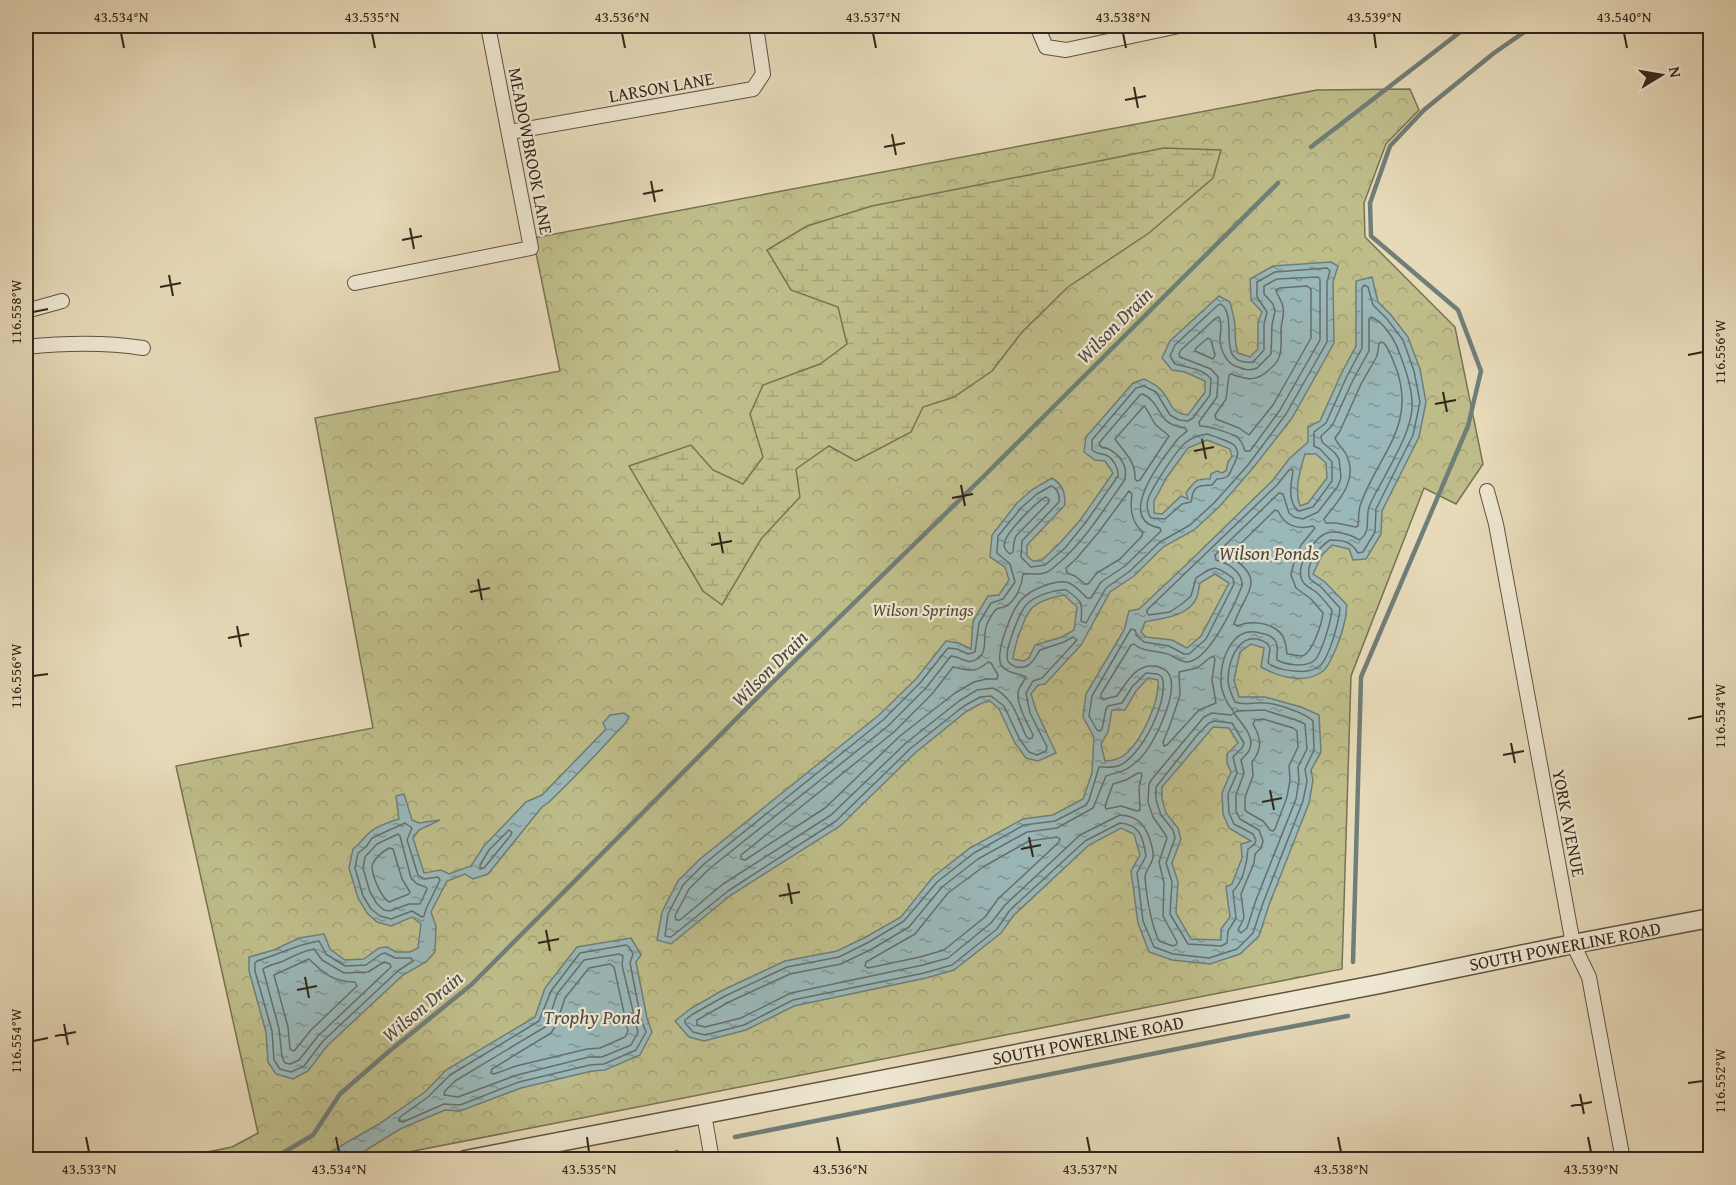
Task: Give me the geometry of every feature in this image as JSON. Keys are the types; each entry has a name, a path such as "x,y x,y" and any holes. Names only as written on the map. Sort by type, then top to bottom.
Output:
{"street":[{"name":"MEADOWBROOK LANE","path":"355,283 531,248 489,26"},
{"name":"LARSON LANE","path":"510,132 753,89 764,74 756,26"},
{"path":"1037,26 1046,47 1066,50 1179,26"},
{"path":"26,311 62,301"},
{"path":"26,347 80,343 117,344 143,348"},
{"name":"YORK AVENUE","path":"1487,491 1496,524 1573,944 1589,977 1623,1160"},
{"name":"SOUTH POWERLINE ROAD","path":"465,1160 1380,984 1710,918"},
{"path":"704,1114 712,1160"}],"green space":[{"name":"Wilson Springs","path":"1410,89 1419,110 1386,144 1364,203 1365,237 1455,327 1483,464 1456,504 1424,488 1351,676 1342,969 373,1159 167,1160 232,1147 258,1133 176,766 373,728 315,418 560,371 533,238 1317,90"},
{"path":"1164,148 1221,150 1213,178 1149,233 1068,287 1022,332 992,371 954,397 923,407 911,432 856,461 829,446 796,469 800,497 761,539 722,605 703,591 629,466 691,445 713,470 743,484 763,457 750,414 763,385 820,364 847,344 838,307 791,290 767,250 807,226 872,206"}],"water":[{"name":"Wilson Ponds","path":"1331,262 1338,266 1333,282 1334,343 1292,418 1253,468 1219,507 1194,530 1163,547 1134,576 1110,592 1081,645 1045,684 1038,685 1031,694 1056,753 1038,761 1026,758 1015,743 999,709 990,701 982,703 967,711 915,753 840,826 731,895 671,944 657,940 662,912 678,881 700,859 879,715 916,679 946,641 959,643 971,649 973,621 988,596 999,595 1009,580 1005,567 990,557 992,535 1017,503 1033,489 1052,478 1063,489 1065,505 1027,545 1027,556 1033,561 1042,560 1060,543 1081,519 1113,473 1105,461 1095,460 1084,452 1086,437 1133,383 1144,379 1153,384 1165,394 1177,412 1188,415 1205,392 1205,381 1185,372 1172,370 1162,358 1170,341 1219,296 1230,302 1238,353 1250,357 1258,349 1258,322 1262,312 1251,300 1250,279 1273,266","holes":["1207,440 1230,449 1232,456 1226,471 1222,473 1217,471 1211,474 1210,479 1196,481 1186,493 1188,499 1181,496 1162,514 1154,513 1154,501 1167,477 1188,448","1064,595 1077,607 1074,630 1062,637 1035,645 1029,658 1024,661 1013,659 1020,632 1032,608 1043,601"]},
{"name":"Wilson Ponds","path":"1372,277 1378,302 1408,337 1420,369 1426,402 1419,437 1382,511 1381,534 1366,559 1353,560 1349,549 1332,545 1322,555 1313,574 1325,582 1347,605 1341,635 1326,668 1308,678 1292,678 1261,667 1264,648 1251,644 1240,652 1234,680 1239,697 1265,697 1301,707 1319,715 1321,752 1311,770 1313,780 1309,803 1259,936 1240,954 1210,964 1172,960 1149,952 1138,923 1131,871 1140,855 1134,834 1121,828 1089,845 1014,915 1001,933 954,970 794,1006 746,1030 704,1041 689,1037 675,1021 690,1009 723,990 785,961 837,951 866,937 901,917 933,877 970,848 1023,819 1053,815 1083,799 1092,773 1094,737 1083,717 1086,694 1124,630 1129,611 1139,609 1187,564 1273,480 1289,459 1308,442 1308,427 1320,421 1356,346 1356,281","holes":["1305,454 1316,454 1326,463 1327,478 1308,503 1300,506 1298,500 1300,473","1215,574 1229,583 1201,636 1187,648 1172,640 1146,637 1141,632 1145,622 1174,616 1188,609 1197,597 1200,583","1148,678 1158,680 1153,709 1133,747 1122,757 1105,761 1101,744 1108,732 1112,710 1125,710 1136,691","1213,727 1229,728 1238,743 1227,754 1227,763 1231,772 1222,793 1223,814 1229,828 1251,841 1241,844 1242,858 1232,884 1226,887 1230,917 1221,929 1221,940 1191,939 1176,913 1178,882 1172,863 1181,839 1178,828 1166,813 1162,799 1162,787"]},
{"path":"624,713 629,717 625,724 542,807 488,874 473,879 465,874 447,881 431,912 436,926 435,952 426,962 403,975 327,1046 308,1071 293,1079 276,1074 268,1062 266,1032 249,971 249,957 274,950 299,938 324,934 330,949 345,960 364,959 379,948 387,947 396,952 410,952 418,948 421,924 412,917 391,926 377,922 367,913 358,898 349,868 353,849 370,832 399,819 396,796 404,794 412,820 419,823 440,820 419,830 413,838 424,873 441,870 449,874 471,866 484,846 526,802 542,795 606,729 603,723 610,715"},
{"name":"Trophy Pond","path":"631,938 641,955 636,962 652,1032 640,1055 605,1070 521,1088 460,1111 445,1110 400,1129 352,1159 321,1159 379,1124 425,1092 446,1070 535,1017 545,988 577,947"}],"waterway":[{"name":"Wilson Drain","path":"1311,147 1468,26"},
{"path":"1353,962 1361,677 1468,426 1481,371 1458,310 1371,236 1370,203 1390,146 1424,110 1494,53 1533,26"},
{"name":"Wilson Drain","path":"271,1160 313,1135 340,1094 471,985 773,682 1278,183"},
{"path":"735,1137 1348,1016"},
{"path":"663,1160 677,1152"}]}
